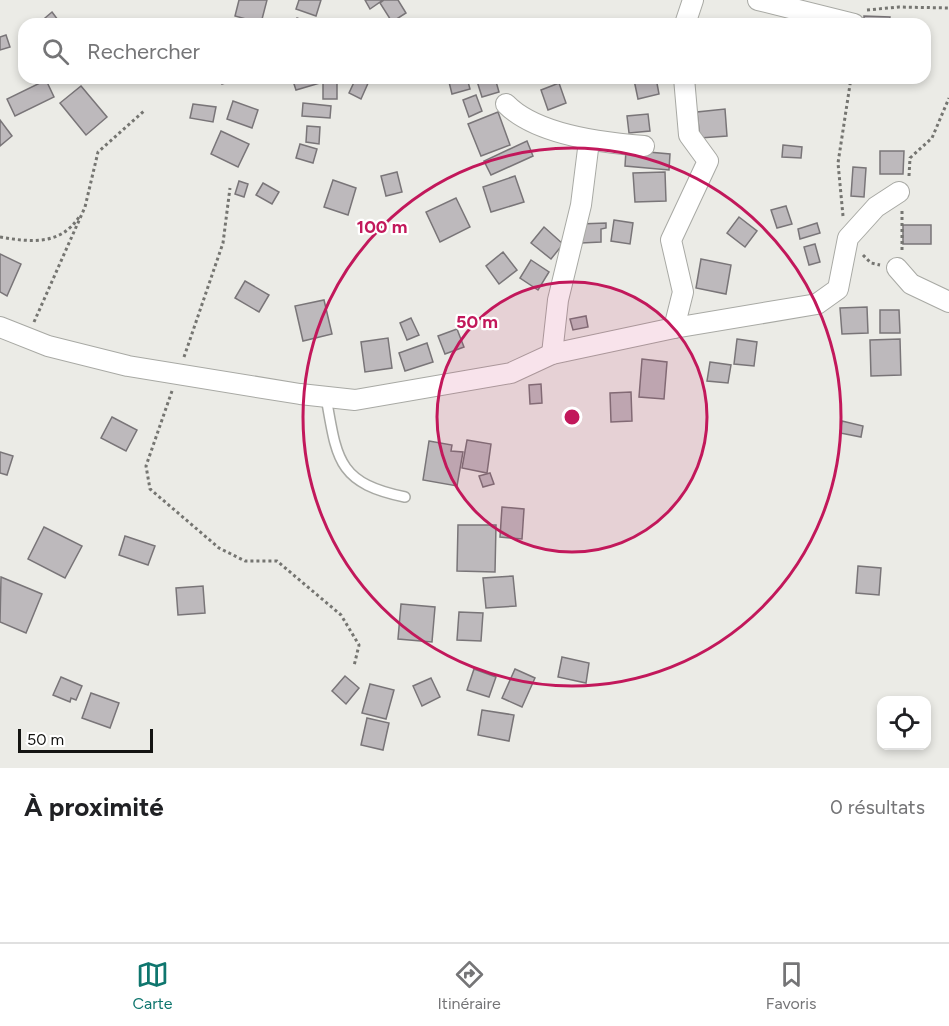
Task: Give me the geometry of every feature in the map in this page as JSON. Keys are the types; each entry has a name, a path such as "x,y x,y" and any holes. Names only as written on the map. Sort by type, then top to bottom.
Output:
{"street":[{"path":"687,18 693,0"},
{"path":"758,0 830,18"},
{"path":"674,328 683,292 671,240 708,161 689,135 685,84"},
{"path":"506,104 517,116 589,141 644,146"},
{"path":"552,354 558,300 581,205 589,141"},
{"path":"0,327 48,346 105,360 178,374 355,400 511,372 552,354 674,328 817,304 838,289 848,238 876,207 899,192"},
{"path":"897,268 911,284 949,302"}],"lane":[{"path":"326,397 333,435 345,470 375,491 405,497"}],"path":[{"path":"858,18 864,10 899,7 949,8"},
{"path":"27,338 85,207 98,153 144,111"},
{"path":"230,188 224,243 146,466 150,489 219,548 245,561 277,561 341,615 359,645 354,666"},
{"path":"0,237 35,242 70,231 85,207"}],"building":[{"path":"239,0 267,0 262,18 235,16"},
{"path":"299,0 321,0 316,16 296,9"},
{"path":"365,0 383,0 370,9"},
{"path":"384,0 398,0 406,13 398,18 389,18 380,3"},
{"path":"52,12 56,18 45,18"},
{"path":"864,16 890,17 890,18 864,18"},
{"path":"6,35 10,47 0,50 0,37"},
{"path":"38,84 48,84 54,97 15,116 7,99"},
{"path":"294,84 317,84 296,90"},
{"path":"323,84 337,84 337,99 323,99"},
{"path":"353,84 368,84 361,99 349,93"},
{"path":"450,84 469,84 470,89 452,94"},
{"path":"478,84 497,84 499,92 482,97"},
{"path":"559,84 566,103 548,110 541,90"},
{"path":"635,84 657,84 659,94 638,99"},
{"path":"81,86 107,117 86,135 60,103"},
{"path":"476,95 482,111 469,117 463,100"},
{"path":"233,101 258,110 252,128 227,119"},
{"path":"303,103 331,106 330,118 302,116"},
{"path":"193,104 216,107 213,122 190,118"},
{"path":"725,109 727,136 700,138 697,112"},
{"path":"498,112 510,145 481,156 468,124"},
{"path":"648,114 650,131 629,133 627,116"},
{"path":"0,120 12,136 0,146"},
{"path":"307,126 320,127 319,144 306,142"},
{"path":"221,131 249,144 238,167 211,154"},
{"path":"527,141 533,156 491,175 484,161"},
{"path":"300,144 317,149 313,163 296,158"},
{"path":"783,145 802,147 801,158 782,157"},
{"path":"626,150 670,154 669,170 625,166"},
{"path":"880,151 904,151 903,174 880,174"},
{"path":"853,167 866,168 864,197 851,196"},
{"path":"397,172 402,192 386,196 381,176"},
{"path":"665,172 666,201 635,202 633,173"},
{"path":"515,176 524,202 491,212 483,187"},
{"path":"333,180 356,188 348,215 324,207"},
{"path":"239,181 248,184 244,197 235,194"},
{"path":"263,183 279,192 272,204 256,195"},
{"path":"456,198 470,227 440,242 426,212"},
{"path":"786,206 792,224 777,228 771,210"},
{"path":"739,217 757,231 745,247 727,233"},
{"path":"614,220 633,223 630,244 611,241"},
{"path":"606,223 606,228 601,229 601,242 581,243 579,224"},
{"path":"817,223 820,233 800,239 798,229"},
{"path":"903,225 931,225 931,244 903,244"},
{"path":"544,227 563,244 551,259 531,243"},
{"path":"815,244 820,262 809,265 804,247"},
{"path":"503,252 517,270 499,284 486,266"},
{"path":"0,254 21,264 7,296 0,292"},
{"path":"701,259 731,265 726,294 696,288"},
{"path":"531,260 549,272 538,290 520,278"},
{"path":"245,281 269,295 259,312 235,298"},
{"path":"324,300 332,334 303,341 295,306"},
{"path":"867,307 868,333 842,334 840,308"},
{"path":"880,310 899,310 900,333 880,333"},
{"path":"586,316 588,327 573,330 570,319"},
{"path":"411,318 419,335 407,340 400,323"},
{"path":"457,329 464,347 445,354 438,336"},
{"path":"388,338 392,368 365,372 361,342"},
{"path":"737,339 757,342 754,366 734,364"},
{"path":"900,339 901,375 871,376 870,340"},
{"path":"427,343 433,362 405,371 399,353"},
{"path":"642,359 667,362 664,399 639,397"},
{"path":"710,362 731,365 728,383 707,381"},
{"path":"541,384 542,403 530,404 529,385"},
{"path":"631,392 632,421 611,422 610,393"},
{"path":"112,417 137,430 126,451 101,438"},
{"path":"842,421 863,426 861,437 840,433"},
{"path":"467,440 491,444 487,473 462,468"},
{"path":"429,441 452,445 451,451 463,452 457,486 423,480"},
{"path":"0,452 13,456 7,475 0,473"},
{"path":"490,473 494,484 483,487 479,476"},
{"path":"502,507 524,509 522,539 500,537"},
{"path":"458,525 496,525 495,572 457,571"},
{"path":"44,527 82,546 65,578 28,559"},
{"path":"125,536 155,546 148,565 119,555"},
{"path":"858,566 881,568 879,595 856,593"},
{"path":"513,576 516,606 486,608 483,578"},
{"path":"1,577 42,594 26,633 0,622"},
{"path":"203,586 205,613 178,615 176,588"},
{"path":"401,604 435,607 432,642 398,639"},
{"path":"459,612 483,613 481,641 457,640"},
{"path":"562,657 589,663 586,683 558,677"},
{"path":"474,669 496,677 489,697 467,690"},
{"path":"515,669 535,678 522,707 502,698"},
{"path":"345,676 359,688 346,704 332,691"},
{"path":"61,677 82,686 76,700 71,698 70,702 53,695"},
{"path":"431,678 440,697 422,706 413,686"},
{"path":"370,684 394,690 386,719 362,713"},
{"path":"91,693 119,703 110,728 82,718"},
{"path":"482,710 514,715 509,741 478,735"},
{"path":"367,718 389,723 383,750 361,745"}]}
